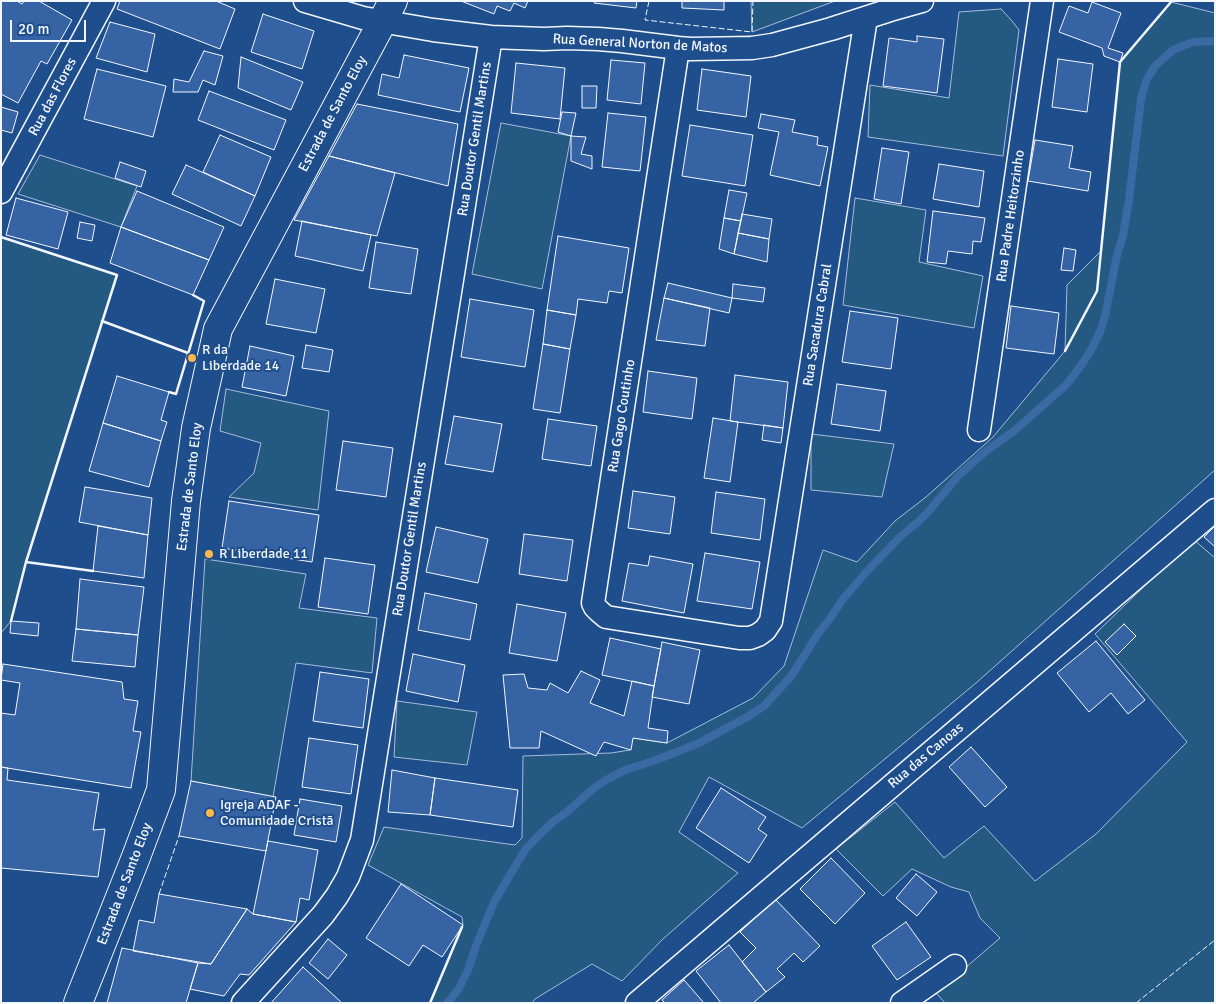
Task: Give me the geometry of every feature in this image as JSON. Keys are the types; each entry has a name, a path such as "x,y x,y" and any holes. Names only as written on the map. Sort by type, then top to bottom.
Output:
{"main road":[{"name":"Estrada de Santo Eloy","path":"78,1003 161,790 186,500 196,428 218,329 388,11"}],"street":[{"name":"Rua das Flores","path":"1,192 104,1"},
{"name":"Rua General Norton de Matos","path":"305,1 354,16 388,11 433,30 491,37 598,39 678,48 752,48 772,45 922,1"},
{"name":"Rua Padre Heitorzinho","path":"980,430 1042,1"},
{"name":"Rua Sacadura Cabral","path":"765,630 771,621 866,18"},
{"name":"Rua Doutor Gentil Martins","path":"243,1003 323,915 337,896 348,877 362,840 491,37"},
{"name":"Rua Gago Coutinho","path":"678,48 593,603 606,617 740,638 750,638 765,630"},
{"name":"Rua das Canoas","path":"637,1003 1215,510"},
{"path":"902,1003 955,966"}],"shaded area":[{"path":"751,1 835,1 752,32"},
{"path":"1171,2 1215,13 1215,470 976,683 802,828 709,777 679,832 738,873 663,939 622,981 592,964 535,999 532,1003 430,1003 463,925 462,917 368,865 384,827 515,845 522,838 523,756 611,753 630,750 633,738 667,743 753,698 784,666 823,550 857,562 895,521 926,497 993,437 1065,351 1067,285 1101,251 1120,62"},
{"path":"1001,9 1019,30 1003,156 868,137 870,85 949,98 959,12"},
{"path":"501,123 571,136 542,289 472,274"},
{"path":"40,155 137,186 121,227 18,194"},
{"path":"855,198 926,210 919,262 983,276 974,328 843,305"},
{"path":"1,237 117,275 26,562 11,621 1,633"},
{"path":"226,389 329,411 318,510 229,497 254,473 261,443 220,431"},
{"path":"811,434 894,444 882,497 811,490"},
{"path":"1193,539 1215,558 1215,1003 945,1003 936,993 1000,938 980,918 969,892 951,887 912,869 883,896 836,849 895,802 944,858 984,826 1035,881 1096,834 1187,742 1095,634"},
{"path":"205,559 306,574 299,608 377,618 372,673 296,663 273,797 191,781"},
{"path":"397,701 477,712 467,765 394,757"}],"building":[{"path":"1,1 17,1 22,4 24,1 39,1 72,20 47,64 41,61 18,103 1,94"},
{"path":"120,1 216,1 235,9 220,49 117,9"},
{"path":"461,1 528,1 525,8 514,3 510,11 497,6 494,14"},
{"path":"595,1 637,1 636,8 594,3"},
{"path":"682,1 724,1 724,10 682,8"},
{"path":"1092,2 1121,13 1108,48 1123,53 1120,62 1104,56 1102,48 1059,32 1069,6 1088,13"},
{"path":"263,14 314,31 302,69 251,52"},
{"path":"110,22 155,34 147,72 96,58"},
{"path":"917,36 944,39 937,93 883,86 889,38 917,42"},
{"path":"204,51 223,56 215,85 203,80 198,92 173,92 174,79 189,82"},
{"path":"404,55 469,68 460,112 378,95 382,74 399,78"},
{"path":"241,57 303,82 291,110 238,88"},
{"path":"1058,59 1093,64 1087,112 1052,107"},
{"path":"611,60 645,63 641,104 607,100"},
{"path":"516,63 565,68 560,119 511,113"},
{"path":"97,69 166,86 153,137 84,119"},
{"path":"702,69 751,76 746,117 697,110"},
{"path":"582,86 597,86 596,108 582,108"},
{"path":"209,91 286,120 274,150 198,120"},
{"path":"357,104 458,124 448,186 329,156"},
{"path":"1,107 18,112 12,133 1,130"},
{"path":"562,112 576,113 571,136 558,132"},
{"path":"608,113 646,117 640,171 602,167"},
{"path":"761,114 795,120 792,132 818,137 817,145 828,147 820,186 770,175 779,132 758,128"},
{"path":"690,125 753,135 745,186 682,176"},
{"path":"220,135 271,157 255,196 203,172"},
{"path":"571,136 586,137 581,154 592,156 592,169 571,161"},
{"path":"1035,140 1073,146 1069,168 1091,172 1088,191 1028,181"},
{"path":"882,148 909,152 901,204 874,199"},
{"path":"329,156 395,173 377,236 294,220"},
{"path":"120,162 146,171 141,187 115,178"},
{"path":"939,164 984,171 979,207 933,199"},
{"path":"186,165 255,196 241,226 172,194"},
{"path":"729,190 747,193 741,221 724,218"},
{"path":"137,191 224,227 209,260 121,227"},
{"path":"16,198 68,212 58,249 6,235"},
{"path":"933,211 985,218 981,242 973,241 972,254 948,251 946,264 927,262"},
{"path":"742,214 772,219 769,239 738,233"},
{"path":"724,218 741,221 734,254 719,249"},
{"path":"302,221 371,235 363,271 295,256"},
{"path":"80,222 95,225 92,241 77,238"},
{"path":"121,227 209,260 193,295 110,263"},
{"path":"738,233 769,239 767,262 734,254"},
{"path":"558,236 629,248 622,293 609,291 607,303 578,299 576,315 547,310"},
{"path":"376,242 418,249 411,294 369,288"},
{"path":"1064,248 1076,250 1073,271 1061,270"},
{"path":"275,279 325,289 316,333 266,324"},
{"path":"668,283 732,298 729,313 664,298"},
{"path":"733,284 765,288 763,302 732,298"},
{"path":"664,298 710,308 705,346 656,340"},
{"path":"470,299 534,310 525,367 461,357"},
{"path":"1011,306 1059,313 1054,354 1006,348"},
{"path":"547,310 576,315 570,349 543,344"},
{"path":"850,311 898,318 891,369 842,362"},
{"path":"543,344 570,349 560,413 533,409"},
{"path":"306,345 333,350 329,372 302,368"},
{"path":"250,346 294,356 286,396 242,387"},
{"path":"648,371 697,378 692,419 643,412"},
{"path":"735,375 788,382 783,428 730,421"},
{"path":"117,376 169,392 161,420 167,422 161,441 103,423"},
{"path":"837,384 886,391 880,431 831,424"},
{"path":"454,416 502,424 493,472 445,464"},
{"path":"713,418 738,422 730,482 704,478"},
{"path":"548,419 597,426 591,466 542,459"},
{"path":"103,423 161,441 149,487 89,471"},
{"path":"764,425 783,428 781,443 762,440"},
{"path":"343,441 393,448 386,497 336,490"},
{"path":"85,487 152,498 148,535 79,522"},
{"path":"633,491 675,497 670,534 628,528"},
{"path":"716,492 765,499 760,540 711,533"},
{"path":"229,501 319,515 312,562 222,548"},
{"path":"98,526 148,535 144,578 93,571"},
{"path":"1215,526 1215,547 1204,537"},
{"path":"436,527 488,539 478,583 426,572"},
{"path":"524,534 573,540 567,581 519,574"},
{"path":"705,553 760,562 752,609 697,601"},
{"path":"650,556 693,564 684,613 622,601 629,563 648,566"},
{"path":"325,558 375,565 368,614 318,607"},
{"path":"80,579 144,587 138,635 76,629"},
{"path":"425,593 477,604 470,640 418,630"},
{"path":"517,604 566,613 557,661 509,653"},
{"path":"11,621 39,623 38,636 10,633"},
{"path":"1124,624 1136,636 1117,655 1105,642"},
{"path":"76,629 138,635 135,667 72,661"},
{"path":"610,638 661,649 654,686 602,675"},
{"path":"1096,641 1145,700 1128,714 1111,693 1089,712 1057,673"},
{"path":"662,642 700,650 689,704 652,697"},
{"path":"413,654 465,665 458,702 406,691"},
{"path":"3,664 122,682 124,699 138,701 133,731 141,732 131,788 1,767 1,713 15,715 20,683 1,680"},
{"path":"581,671 600,680 590,703 624,716 632,681 654,686 648,728 668,731 667,743 633,738 631,750 604,742 596,756 541,731 539,748 510,748 503,675 524,674 528,688 547,690 550,683 568,693"},
{"path":"320,672 369,679 363,728 313,721"},
{"path":"309,738 358,745 351,794 302,787"},
{"path":"971,747 1007,787 985,807 949,767"},
{"path":"1,767 8,768 7,780 99,793 93,830 105,829 98,877 1,868"},
{"path":"392,770 435,778 430,815 388,812"},
{"path":"435,778 518,790 513,827 430,815"},
{"path":"191,781 276,797 266,851 179,836"},
{"path":"721,788 766,817 758,829 767,835 749,863 696,828"},
{"path":"300,799 342,806 336,842 294,835"},
{"path":"268,841 318,850 309,900 300,898 296,922 253,914"},
{"path":"831,858 865,893 835,924 800,889"},
{"path":"916,874 937,892 917,916 896,898"},
{"path":"401,884 463,925 442,957 423,945 409,966 366,938"},
{"path":"159,894 247,909 211,964 133,951 139,920 154,923"},
{"path":"775,899 820,946 803,962 794,953 777,969 785,977 766,992 742,962 756,948 740,932"},
{"path":"247,909 253,914 296,922 249,975 240,974 224,996 190,989 198,963 211,964"},
{"path":"906,922 931,957 897,980 872,946"},
{"path":"328,939 347,955 328,979 309,963"},
{"path":"729,945 766,992 753,1003 721,1003 696,971"},
{"path":"122,948 198,963 186,1003 107,1003"},
{"path":"303,967 342,1003 271,1003"},
{"path":"684,980 704,1003 665,1003 662,1000"}],"waterway":[{"path":"447,1003 458,990 468,970 495,900 525,850 541,833 606,780 625,770 697,744 764,706 792,675 819,632 843,599 869,569 902,535 929,511 958,476 986,451 1014,431 1066,385 1091,350 1105,316 1117,255 1123,236 1141,99 1146,81 1155,66 1173,50 1193,42 1215,41"}],"fence":[{"path":"649,1 645,20 752,32 753,1"},
{"path":"159,894 179,836"},
{"path":"1136,1003 1215,940"}],"wall":[{"path":"1065,351 1097,291 1120,62 1170,1"},
{"path":"1,237 117,275 26,562 11,621"},
{"path":"169,392 176,394 204,301 193,295"},
{"path":"102,321 188,353"},
{"path":"26,562 93,571"},
{"path":"430,1003 462,927"}],"place":[{"name":"R da Liberdade 14","path":"192,358"},
{"name":"R Liberdade 11","path":"209,554"},
{"name":"Igreja ADAF - Comunidade Cristã","path":"210,813"}]}
